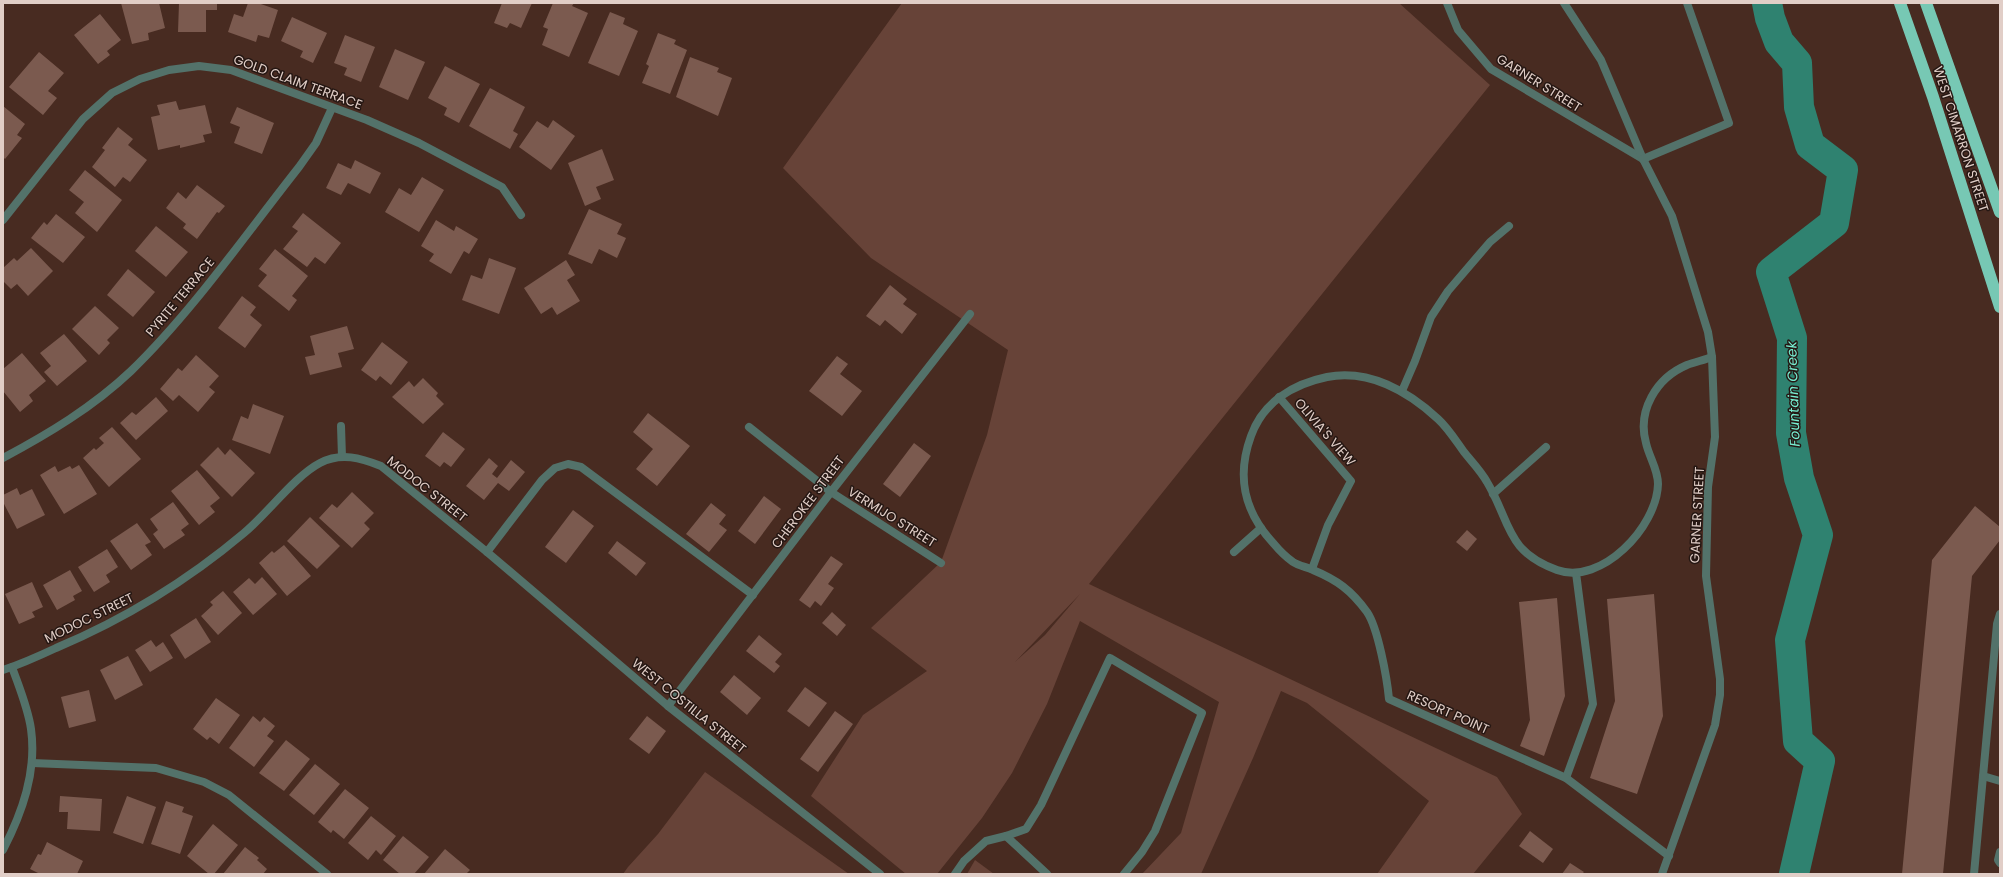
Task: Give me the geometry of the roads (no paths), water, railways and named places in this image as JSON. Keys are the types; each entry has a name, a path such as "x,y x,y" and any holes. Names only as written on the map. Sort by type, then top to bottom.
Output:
{"highway":[{"name":"WEST CIMARRON STREET","path":"1900,3 1933,97 2000,307"},
{"name":"WEST CIMARRON STREET","path":"1926,3 2000,212"}],"street":[{"name":"GARNER STREET","path":"1446,3 1458,30 1491,69 1643,159 1672,216 1708,332 1712,357 1715,437 1708,487 1706,576 1720,679 1720,696 1715,725 1662,874"},
{"path":"1564,3 1601,60 1643,159 1729,123 1687,3"},
{"name":"GOLD CLAIM TERRACE","path":"3,220 83,119 112,93 140,79 169,70 198,66 231,70 367,120 419,142 502,187 521,215"},
{"name":"PYRITE TERRACE","path":"3,458 46,435 91,404 130,372 166,335 299,167 316,143 332,108"},
{"path":"1402,391 1416,361 1431,317 1467,267 1490,242 1509,226"},
{"name":"CHEROKEE STREET","path":"668,706 831,492 970,314"},
{"name":"RESORT POINT","path":"1669,856 1566,778 1389,699 1388,684 1381,653 1369,615 1352,593 1340,582 1312,569 1294,563 1282,553 1261,528 1246,498 1242,476 1243,458 1255,424 1267,408 1279,397 1296,386 1314,379 1342,374 1368,378 1389,384 1402,391 1439,420 1486,480 1508,529 1519,546 1536,562 1560,572 1580,574 1610,561 1626,546 1651,513 1658,484 1656,472 1646,444 1643,428 1648,402 1664,380 1674,372 1712,357"},
{"name":"OLIVIA'S VIEW","path":"1279,397 1351,481 1328,525 1312,569"},
{"path":"341,426 342,457"},
{"name":"VERMIJO STREET","path":"750,427 831,492 941,562"},
{"path":"1493,494 1546,447"},
{"name":"MODOC STREET","path":"3,670 114,622 186,579 249,528 306,472 321,462 342,457 362,458 381,466 487,552"},
{"path":"487,552 542,480 555,468 568,464 581,467 753,594"},
{"path":"1234,552 1261,528"},
{"name":"WEST COSTILLA STREET","path":"487,552 668,706 880,874"},
{"path":"1566,778 1593,704 1576,573"},
{"path":"1974,874 1997,624 2000,614"},
{"path":"955,874 964,861 986,841 1026,829 1040,805 1110,658 1202,713 1155,832 1142,852 1124,874"},
{"path":"3,850 23,806 32,763 31,729 12,667"},
{"path":"32,763 156,768 204,782 229,795 327,874"},
{"path":"1983,776 2000,781"},
{"path":"1006,836 1047,874"},
{"path":"2000,852 1998,860 2000,863"}],"waterway":[{"name":"Fountain Creek","path":"1767,3 1770,18 1779,42 1797,63 1799,107 1810,145 1843,170 1834,223 1771,272 1792,338 1791,433 1799,478 1818,535 1790,640 1798,741 1820,761 1794,874"}]}
